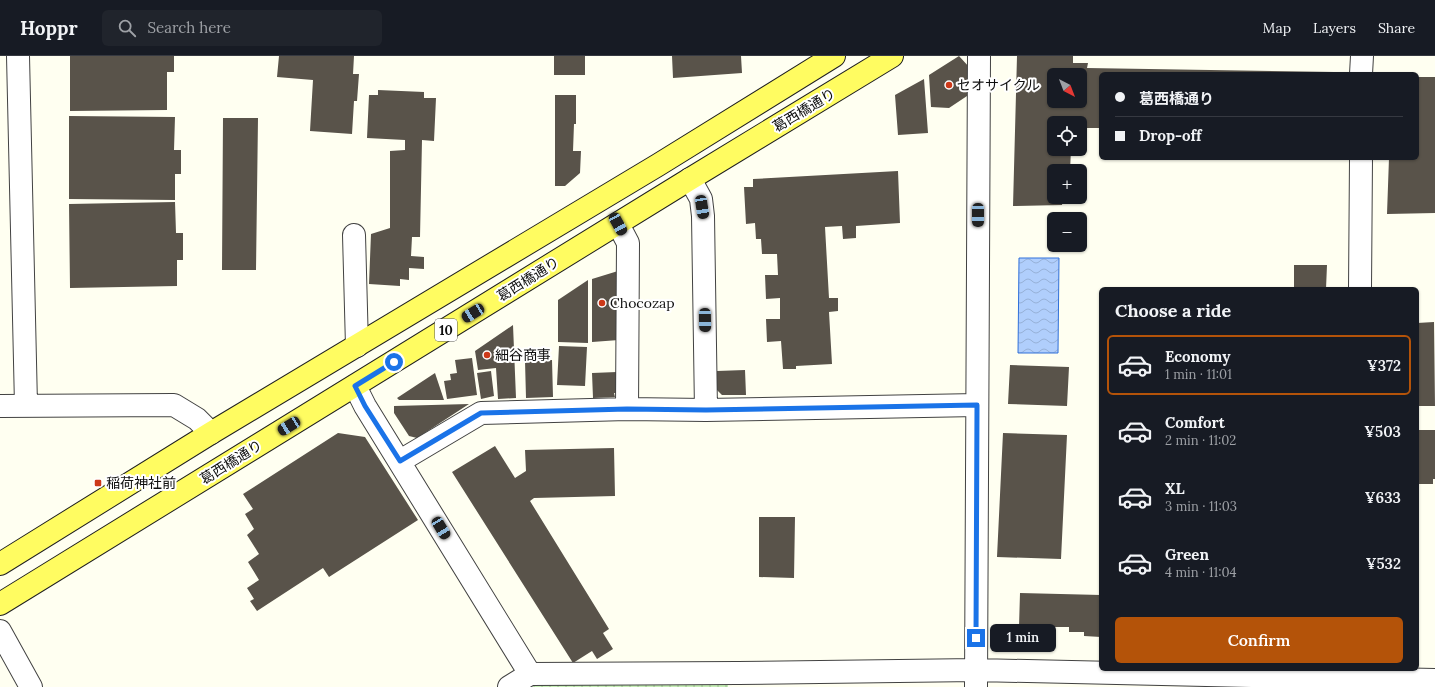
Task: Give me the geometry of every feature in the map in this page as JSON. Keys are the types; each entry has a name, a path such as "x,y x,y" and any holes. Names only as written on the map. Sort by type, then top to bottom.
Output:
{"main road":[{"name":"10","path":"0,564 211,433 658,165 834,56"},
{"name":"葛西橋通り","path":"0,604 892,56"}],"street":[{"path":"18,56 26,406"},
{"path":"976,678 979,56"},
{"path":"1361,72 1362,56"},
{"path":"1360,287 1361,160"},
{"path":"690,179 701,199 703,216 706,410"},
{"path":"618,224 628,242 627,409"},
{"path":"354,235 357,346"},
{"path":"355,386 365,406 530,674"},
{"path":"0,406 174,405 197,419 211,433"},
{"path":"400,461 481,413 627,409 706,410 977,405"},
{"path":"0,631 31,687"},
{"path":"508,687 530,674 738,680 1357,673 1435,680"}],"green space":[{"path":"728,681 728,687 532,687 535,685"}],"water":[{"path":"1019,258 1059,258 1058,353 1018,353"}],"building":[{"path":"70,56 174,56 174,72 167,72 167,110 70,111"},
{"path":"279,56 354,56 353,74 359,74 357,101 354,101 352,134 310,131 313,80 277,77"},
{"path":"554,56 585,56 585,75 554,75"},
{"path":"672,56 741,56 742,73 673,78"},
{"name":"セオサイクル","path":"959,56 970,68 967,96 949,108 931,107 929,75"},
{"path":"1017,56 1073,56 1073,63 1088,63 1087,68 1334,72 1099,72 1099,128 1087,128 1087,116 1047,116 1047,156 1071,156 1070,164 1047,164 1047,204 1062,204 1013,206"},
{"path":"1419,77 1435,77 1435,213 1387,214 1389,160 1419,160"},
{"path":"924,79 928,133 898,135 895,95"},
{"path":"378,90 424,92 424,98 436,98 434,141 422,140 420,237 412,237 411,256 424,257 424,269 409,268 409,280 400,279 400,286 369,284 371,234 390,228 390,151 405,150 405,140 367,138 369,95 378,95"},
{"path":"555,95 576,95 576,124 574,124 573,151 581,151 580,173 565,186 555,186"},
{"path":"69,116 175,117 174,150 181,150 181,174 175,174 175,200 69,199"},
{"path":"223,118 258,118 256,270 222,270"},
{"path":"898,171 900,223 856,226 856,238 843,239 842,226 825,227 829,298 838,298 838,311 829,312 832,364 796,366 796,369 783,369 781,341 767,342 766,319 780,319 780,298 766,299 765,275 778,275 777,254 762,254 761,239 756,239 755,223 746,224 744,187 753,187 753,179"},
{"path":"175,202 176,233 183,233 183,260 177,260 177,286 70,288 69,204"},
{"path":"1294,265 1327,265 1326,287 1294,287"},
{"path":"618,271 619,340 592,342 592,279"},
{"path":"588,280 588,343 558,342 558,300"},
{"path":"1434,322 1435,406 1419,406 1419,323"},
{"path":"513,325 516,398 498,399 496,368 478,370 475,351"},
{"path":"559,346 587,347 585,386 557,385"},
{"path":"472,358 477,395 447,399 444,381 451,380 450,374 457,373 455,360"},
{"path":"552,360 553,397 526,398 525,361"},
{"path":"1010,365 1069,367 1067,406 1008,404"},
{"path":"745,370 746,395 722,395 717,390 717,371"},
{"path":"491,371 494,396 481,399 477,373"},
{"path":"617,372 618,393 614,393 615,397 593,398 592,373"},
{"path":"435,373 444,400 399,400 397,398"},
{"path":"469,404 417,438 409,436 394,413 394,406"},
{"path":"1419,430 1435,430 1435,479 1433,479 1433,484 1419,484"},
{"path":"338,433 365,437 418,520 329,577 323,568 257,611 250,601 254,599 247,588 259,580 248,562 259,554 247,535 254,529 245,514 253,509 243,494"},
{"path":"1003,433 1067,435 1061,559 997,557"},
{"path":"495,446 515,478 526,471 525,450 614,448 615,496 534,498 530,501 609,629 603,633 613,649 597,659 592,651 573,663 452,472"},
{"path":"759,517 795,517 794,578 759,577"},
{"path":"1020,593 1099,595 1099,637 1084,636 1084,632 1069,632 1069,627 1019,627"}],"place":[{"name":"セオサイクル","path":"949,85"},
{"name":"Chocozap","path":"602,303"},
{"name":"細谷商事","path":"487,355"},
{"name":"稲荷神社前","path":"98,483"}],"route":[{"path":"394,362 355,386 365,406 400,461 481,413 627,409 706,410 977,405 976,638"}]}
